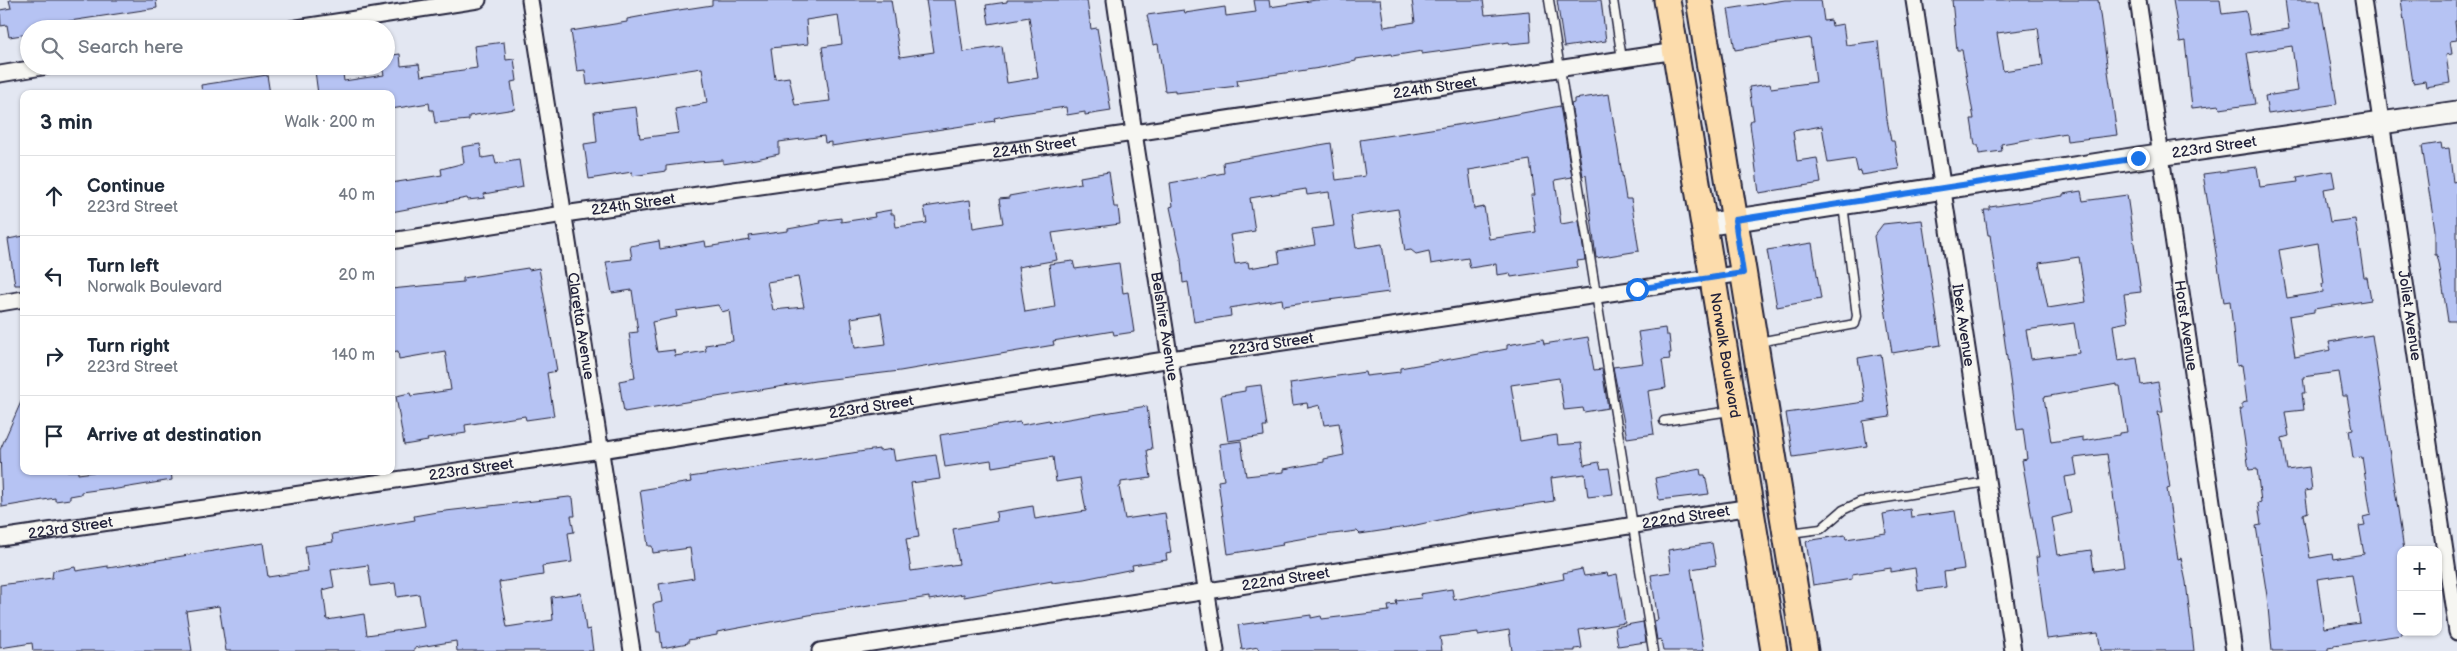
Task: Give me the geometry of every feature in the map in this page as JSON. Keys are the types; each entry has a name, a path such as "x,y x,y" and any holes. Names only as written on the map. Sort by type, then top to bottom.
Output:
{"main road":[{"name":"Norwalk Boulevard","path":"1667,0 1774,651"},
{"name":"Norwalk Boulevard","path":"1699,0 1805,651"}],"street":[{"path":"349,20 478,0"},
{"name":"Claretta Avenue","path":"530,0 632,651"},
{"name":"Belshire Avenue","path":"1115,0 1134,133 1216,651"},
{"name":"Ibex Avenue","path":"1914,0 2013,651"},
{"name":"Horst Avenue","path":"2138,0 2234,651"},
{"name":"Joliet Avenue","path":"2363,0 2457,632"},
{"name":"224th Street","path":"395,240 564,214 1134,133 1676,51"},
{"path":"0,74 20,71"},
{"name":"223rd Street","path":"1704,225 1942,187 2457,112"},
{"name":"223rd Street","path":"0,538 601,450 1171,359 1743,273"},
{"path":"0,303 20,300"},
{"name":"222nd Street","path":"820,651 1751,507"}],"lane":[{"path":"1549,0 1653,651"},
{"path":"1613,0 1622,60"},
{"path":"1755,343 1856,324 1857,316 1842,203"},
{"path":"1664,421 1735,410"},
{"path":"1786,534 1821,529 1843,510 1860,502 1987,482"}],"building":[{"path":"9,0 156,0 157,8 76,20 20,20 20,35 9,37 7,25 1,26 0,10 11,8"},
{"path":"712,0 891,0 900,57 934,52 926,0 956,0 963,52 1002,46 1007,83 1038,78 1029,17 989,24 986,5 1007,2 1007,0 1087,0 1091,29 1097,28 1111,111 1085,115 1085,112 1067,115 1066,107 1014,114 994,118 995,121 831,146 831,142 825,143 824,136 779,142 779,154 756,159 723,164 723,160 698,162 666,166 666,171 632,176 632,172 589,179 584,144 597,142 594,112 636,107 640,138 679,133 675,109 707,103 702,68 587,85 585,70 577,71 571,31 627,22 627,19 659,13 712,5","holes":["838,15 842,44 822,47 830,101 795,105 789,77 775,79 771,48 808,44 806,20"]},
{"path":"1254,0 1269,0 1270,7 1316,0 1380,0 1384,27 1415,22 1412,0 1483,0 1485,15 1529,11 1531,42 1510,44 1509,42 1422,54 1422,51 1392,56 1391,54 1356,59 1356,61 1320,68 1237,80 1238,86 1175,93 1175,90 1165,91 1158,44 1153,45 1147,15 1184,10 1185,13 1225,7 1226,16 1256,12"},
{"path":"1557,0 1601,0 1606,41 1564,47"},
{"path":"1785,0 1821,0 1824,21 1831,20 1832,26 1843,24 1846,45 1878,41 1886,114 1891,141 1894,141 1899,169 1862,175 1861,171 1858,172 1855,159 1828,163 1822,126 1793,131 1797,161 1817,158 1821,183 1759,193 1750,124 1751,120 1754,120 1749,87 1770,84 1771,88 1816,82 1810,38 1735,50 1728,9"},
{"path":"1952,0 2098,0 2117,135 2067,141 2066,133 2001,144 2002,151 1979,154 1978,145 1975,145 1971,119 1974,119 1962,50 1957,50","holes":["2038,28 2043,65 2003,71 1997,33"]},
{"path":"2173,0 2220,0 2222,14 2246,11 2250,35 2289,29 2285,0 2320,0 2337,104 2268,114 2265,96 2298,91 2292,46 2247,53 2255,104 2220,109 2219,105 2192,108 2185,41 2180,42"},
{"path":"2401,0 2457,0 2457,21 2455,21 2457,40 2450,41 2452,54 2446,55 2450,83 2426,87 2425,81 2413,83"},
{"path":"504,42 506,60 514,59 517,81 511,82 515,109 469,116 469,120 435,123 433,110 430,110 429,103 395,108 395,90 317,90 316,75 343,75 344,81 395,75 395,55 400,54 401,66 419,64 421,76 477,68 474,46"},
{"path":"267,75 269,90 202,90 201,85"},
{"path":"1609,94 1626,199 1631,199 1639,251 1596,258 1586,175 1583,176 1571,104 1574,103 1574,99"},
{"path":"1560,106 1572,177 1555,180 1561,224 1579,221 1585,260 1577,261 1578,267 1511,277 1510,273 1497,275 1496,264 1470,268 1468,258 1431,264 1429,251 1416,254 1411,250 1405,251 1398,209 1351,216 1356,248 1382,244 1389,292 1283,306 1282,299 1230,308 1231,316 1194,322 1188,282 1183,283 1181,259 1170,207 1173,206 1170,183 1224,173 1223,162 1331,143 1336,180 1365,176 1360,140","holes":["1530,160 1535,195 1531,195 1536,232 1489,239 1484,207 1474,209 1469,170","1306,189 1307,195 1329,192 1334,226 1312,229 1315,245 1278,251 1280,263 1249,268 1248,262 1235,264 1230,235 1255,231 1250,198"]},
{"path":"2441,143 2442,149 2449,148 2453,182 2457,181 2457,321 2448,321 2439,263 2437,255 2435,255 2435,230 2422,146"},
{"path":"480,144 482,158 494,156 496,164 519,160 523,187 484,194 485,198 468,200 467,198 395,211 395,182 442,175 441,169 464,163 462,147"},
{"path":"2257,167 2260,187 2298,182 2297,177 2332,171 2335,187 2324,189 2330,222 2355,219 2364,277 2367,277 2371,300 2314,309 2314,312 2289,316 2295,357 2331,350 2329,342 2372,335 2403,546 2397,546 2397,636 2334,645 2334,647 2328,648 2328,651 2272,651 2267,596 2256,526 2261,525 2258,503 2261,502 2257,469 2249,470 2240,409 2242,409 2242,403 2247,402 2242,365 2237,366 2230,301 2224,302 2203,174","holes":["2318,243 2324,284 2322,284 2323,292 2287,298 2279,250","2339,372 2343,396 2347,396 2353,429 2349,430 2353,458 2362,457 2371,515 2363,517 2365,525 2359,526 2364,554 2333,559 2332,554 2310,558 2303,514 2308,512 2305,491 2312,490 2309,467 2287,470 2282,438 2289,436 2285,412 2304,410 2302,393 2305,393 2303,377","2352,574 2360,623 2324,628 2317,579"]},
{"path":"1109,172 1114,207 1118,207 1120,224 1052,233 1057,260 1018,267 1025,312 1055,307 1049,264 1073,261 1075,269 1119,263 1123,293 1128,292 1134,332 1114,335 1113,331 1053,341 1054,345 900,371 815,381 624,412 619,381 635,378 629,333 638,332 632,290 612,293 606,262 632,259 630,246 659,241 660,249 705,241 706,247 750,240 749,236 788,231 788,229 821,223 820,221 841,218 841,222 875,217 874,213 891,210 891,214 894,214 896,227 927,223 924,207 970,200 973,228 1003,223 999,199 1081,183 1080,177","holes":["798,277 804,307 773,310 767,282","718,305 722,312 729,310 733,341 705,345 706,351 675,356 674,350 657,352 652,322 677,317 676,311","881,313 886,344 855,348 851,318"]},
{"path":"2081,191 2083,201 2127,195 2141,292 2124,294 2128,322 2113,325 2118,361 2137,358 2141,385 2158,382 2163,412 2158,412 2170,488 2167,489 2178,559 2181,558 2186,582 2194,651 2101,651 2098,633 2047,639 2036,557 2039,557 2022,460 2027,459 2023,429 2017,430 1990,235 1988,235 1984,210 1990,210 1990,207 2063,196 2063,194","holes":["2079,257 2086,302 2048,308 2039,263","2074,323 2079,353 2031,359 2026,330","2117,384 2117,386 2120,386 2127,432 2083,441 2083,437 2051,442 2044,397","2107,454 2124,567 2094,571 2091,550 2058,555 2052,518 2071,513 2065,477 2077,475 2074,458"]},
{"path":"1922,220 1941,345 1892,353 1874,236 1883,224"},
{"path":"20,237 20,285 15,285 8,239"},
{"path":"1812,243 1821,299 1777,307 1767,250"},
{"path":"539,268 557,371 547,373 554,416 526,420 525,416 465,425 466,433 427,439 428,441 404,445 396,396 410,393 411,396 451,390 445,351 399,359 398,351 395,351 395,289 463,282 463,278"},
{"path":"1665,328 1666,335 1669,335 1671,353 1669,353 1670,359 1662,360 1666,388 1648,391 1654,434 1627,438 1613,367 1643,363 1638,332"},
{"path":"1588,337 1594,370 1602,369 1608,408 1584,412 1583,408 1564,410 1559,378 1511,385 1520,441 1557,435 1558,445 1581,443 1584,465 1599,462 1601,469 1609,468 1613,494 1588,497 1585,474 1551,478 1554,501 1467,514 1407,527 1360,534 1357,531 1317,536 1282,542 1283,545 1228,554 1218,481 1224,480 1219,444 1241,441 1246,476 1284,472 1284,469 1324,462 1324,459 1344,455 1339,423 1324,425 1320,405 1308,408 1307,403 1293,405 1290,383 1365,372 1366,376 1400,372 1400,368 1507,349 1507,345 1543,339 1544,344"},
{"path":"1881,354 1890,417 1863,421 1867,446 1793,457 1786,413 1865,402 1858,358"},
{"path":"1261,385 1267,427 1263,427 1264,436 1228,441 1221,395 1245,391 1245,387"},
{"path":"20,404 20,475 171,475 172,480 111,490 111,488 81,492 81,494 70,496 70,499 55,501 55,498 2,507 0,450"},
{"path":"1147,406 1152,449 1147,450 1151,478 1121,482 1119,487 1125,519 1165,513 1171,553 1166,554 1167,560 1132,565 1133,569 1084,579 1052,583 1052,581 964,597 964,594 929,600 929,597 809,615 717,632 717,635 688,640 688,643 662,648 660,632 657,632 653,604 662,602 659,584 694,578 690,548 653,553 652,546 648,546 640,490 691,482 690,477 879,449 879,451 893,449 895,461 936,455 940,479 911,483 919,537 906,539 911,571 959,564 953,529 997,521 996,512 1033,506 1035,519 1086,511 1080,478 1056,482 1053,457 992,467 991,460 945,467 940,435 1020,422 1021,425 1049,420 1050,422"},
{"path":"1700,469 1701,475 1705,475 1709,494 1659,500 1655,478"},
{"path":"573,498 575,516 571,516 574,532 568,533 572,562 542,566 543,575 499,582 507,627 553,620 551,597 581,593 586,630 590,629 593,651 457,651 456,641 414,648 414,651 226,651 219,606 186,611 192,651 33,651 32,643 0,648 0,585 52,578 53,571 75,567 76,571 108,566 108,568 263,543 268,577 308,571 305,546 333,542 332,534 415,520 414,516","holes":["368,565 371,586 395,583 397,597 419,594 424,627 367,635 364,614 327,620 323,590 334,587 331,570"]},
{"path":"1910,509 1911,517 1955,511 1964,569 1944,572 1946,587 1918,591 1915,568 1891,572 1891,568 1852,574 1852,579 1813,585 1806,541 1845,535 1846,539 1886,533 1883,514"},
{"path":"1712,543 1716,565 1691,569 1704,651 1663,651 1661,639 1657,640 1654,621 1658,620 1651,575 1671,572 1668,550"},
{"path":"1582,569 1584,576 1607,573 1608,576 1617,574 1625,623 1579,630 1582,648 1575,649 1575,651 1512,651 1509,630 1478,635 1478,632 1440,637 1442,651 1259,651 1258,647 1242,650 1238,625 1311,615 1311,618 1321,616 1322,619 1389,611 1388,606 1397,605 1396,601 1421,598 1420,594 1452,589 1454,600 1564,579 1563,573"},
{"path":"1643,622 1646,642 1618,646 1615,627"}],"route":[{"path":"1637,289 1743,273 1735,220 2138,158"}]}
